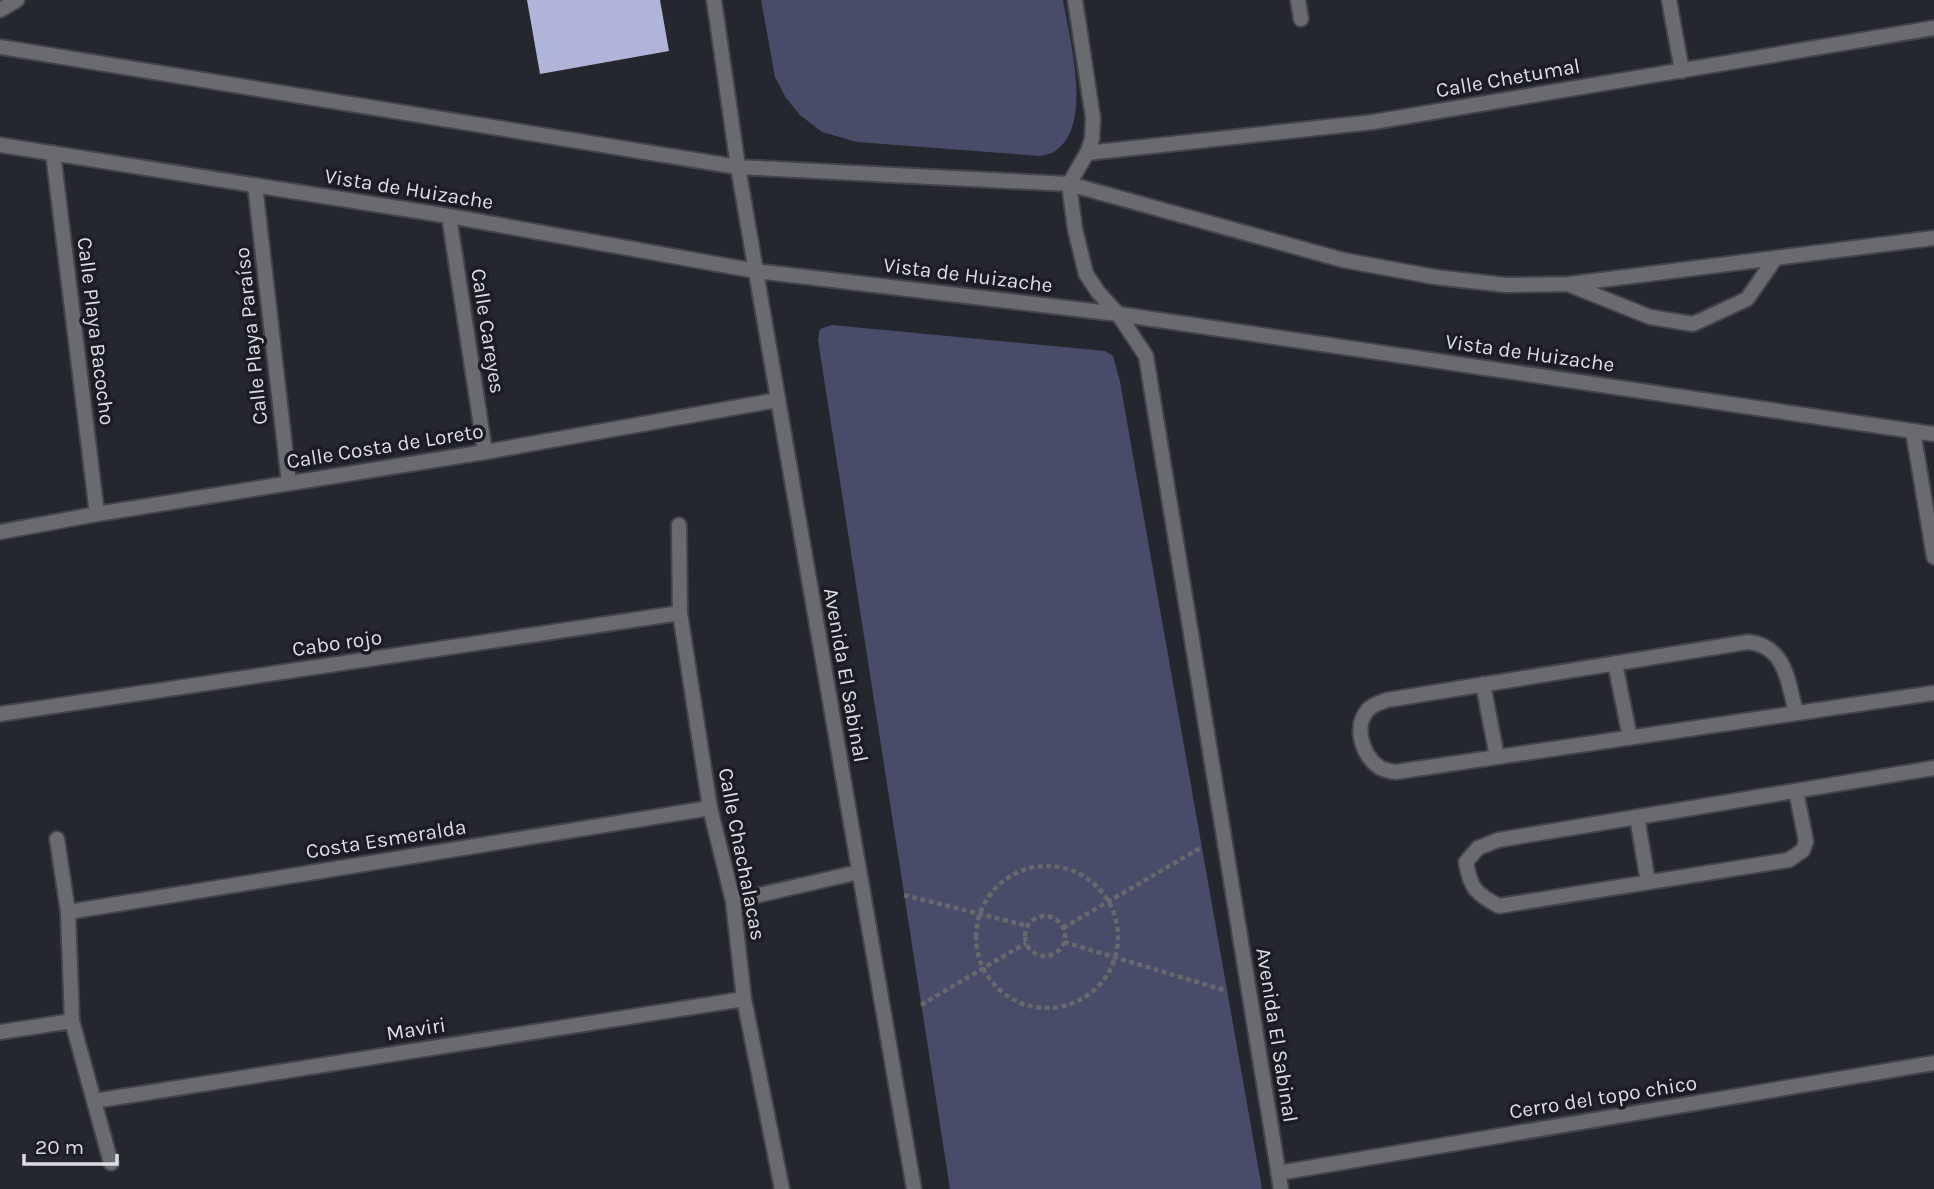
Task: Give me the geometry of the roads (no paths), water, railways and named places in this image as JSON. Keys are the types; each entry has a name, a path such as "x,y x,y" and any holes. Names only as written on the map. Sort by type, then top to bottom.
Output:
{"street":[{"path":"0,10 17,0"},
{"path":"714,0 738,167"},
{"path":"1075,0 1093,118 1092,139 1087,153 1069,184 1075,229 1086,274 1097,292 1118,314"},
{"path":"1298,0 1301,19"},
{"path":"1669,0 1682,71"},
{"name":"Calle Chetumal","path":"1087,153 1373,122 1934,28"},
{"path":"0,47 738,167 1069,184 1343,260 1435,277 1506,285 1569,284 1934,238"},
{"name":"Vista de Huizache","path":"0,145 449,216 756,271 1118,314 1934,434"},
{"name":"Calle Playa Bacocho","path":"53,153 97,514"},
{"name":"Avenida El Sabinal","path":"738,167 915,1189"},
{"name":"Calle Playa Paraíso","path":"255,185 289,483"},
{"name":"Calle Careyes","path":"449,216 485,452"},
{"path":"1569,284 1650,317 1693,324 1747,299 1775,259"},
{"name":"Avenida El Sabinal","path":"1118,314 1146,356 1281,1189"},
{"name":"Calle Costa de Loreto","path":"0,532 485,452 777,400"},
{"path":"1913,431 1934,557"},
{"name":"Calle Chachalacas","path":"679,525 680,613 710,808 733,901 744,999 782,1189"},
{"name":"Cabo rojo","path":"0,714 680,613"},
{"path":"1796,713 1784,667 1772,650 1761,643 1748,642 1387,700 1371,706 1362,717 1360,733 1367,755 1380,768 1395,772 1934,693"},
{"path":"1615,663 1630,738"},
{"path":"1483,684 1497,757"},
{"path":"1796,791 1806,841 1803,850 1789,860 1499,906 1479,895 1468,879 1466,862 1478,848 1488,844 1637,817 1934,768"},
{"name":"Costa Esmeralda","path":"68,912 710,808"},
{"path":"1637,817 1648,882"},
{"path":"57,839 68,912 72,1021 111,1163"},
{"path":"733,901 859,872"},
{"name":"Maviri","path":"93,1101 744,999"},
{"path":"0,1032 72,1021"},
{"name":"Cerro del topo chico","path":"1278,1173 1934,1063"}]}
